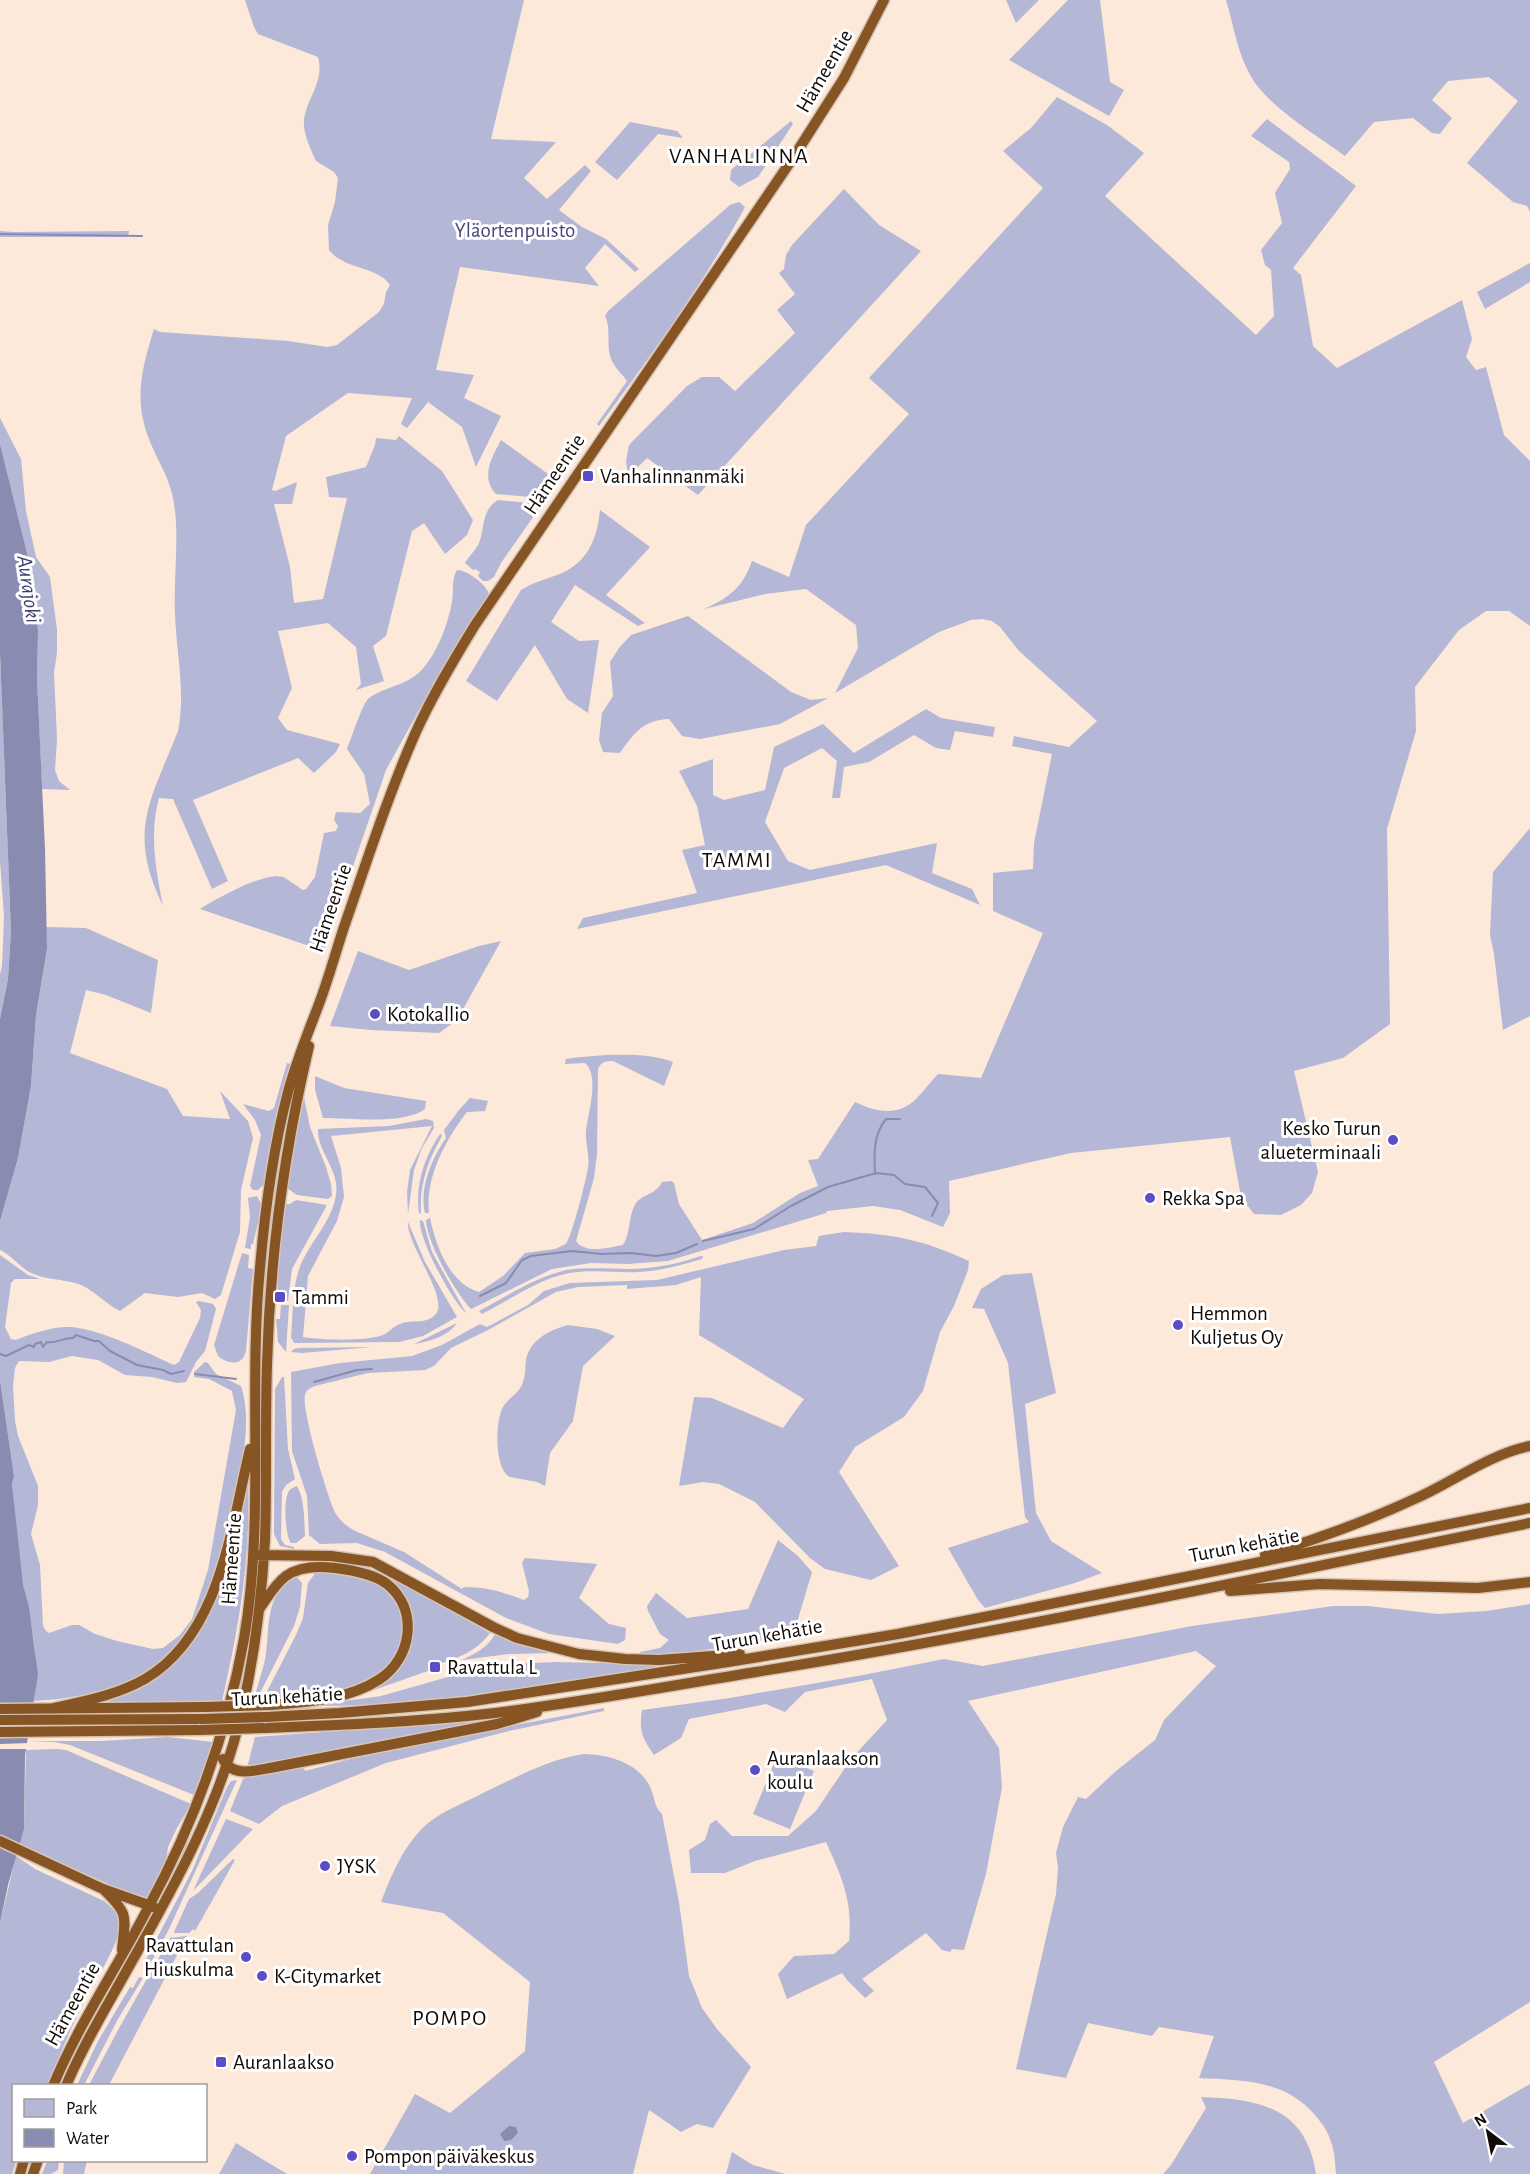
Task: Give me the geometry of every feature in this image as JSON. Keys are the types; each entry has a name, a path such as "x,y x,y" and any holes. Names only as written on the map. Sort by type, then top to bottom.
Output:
{"highway":[{"name":"Hämeentie","path":"66,2084 196,1842 243,1710 252,1666 258,1611 256,1324 260,1266 280,1124 301,1050 320,1002 390,795 417,731 449,668 502,584 822,115 863,44 884,0"},
{"name":"Hämeentie","path":"53,2084 72,2044 149,1907 183,1839 231,1697 258,1556 268,1334 279,1204 291,1125 320,1002"},
{"path":"54,1708 104,1696 133,1685 173,1657 187,1641 201,1619 220,1569 235,1521 255,1431"},
{"path":"1218,1570 1363,1522 1433,1491 1503,1454 1530,1446"},
{"name":"Turun kehätie","path":"0,1732 200,1724 467,1702 898,1634 1530,1508"},
{"name":"Turun kehätie","path":"0,1720 54,1719 263,1728 405,1722 493,1713 576,1702 1054,1620 1530,1523"},
{"path":"258,1556 331,1556 373,1562 509,1634 537,1644 579,1654 659,1660 791,1651"},
{"path":"0,1709 270,1705 335,1698 378,1680 394,1667 403,1652 408,1636 408,1620 403,1603 386,1583 356,1572 327,1567 300,1569 286,1575 275,1586 258,1611"},
{"path":"1150,1600 1300,1585 1364,1584 1478,1588 1530,1582"},
{"path":"217,1744 225,1765 242,1771 291,1765 497,1724 576,1702"},
{"path":"0,1841 103,1889 149,1907 163,1906"},
{"path":"103,1889 119,1905 125,1917 122,1954"}],"green space":[{"name":"Yläortenpuisto","path":"245,0 524,0 491,139 556,142 524,178 547,199 585,165 591,171 559,210 582,227 606,239 639,269 635,272 605,244 585,268 599,286 460,267 436,370 474,375 464,398 501,416 476,467 462,427 428,402 407,428 401,424 412,398 348,393 286,436 272,490 275,491 297,482 292,504 274,504 290,567 294,603 323,599 347,498 329,497 326,477 366,467 376,438 396,440 399,436 442,471 473,520 467,535 445,554 424,523 412,531 386,636 373,646 384,681 356,690 361,684 356,647 328,623 278,631 292,688 278,718 287,730 340,744 336,752 314,773 298,758 193,800 228,881 212,889 173,799 159,798 154,838 163,906 152,880 146,857 146,817 151,798 178,731 181,687 175,613 175,508 168,481 145,429 142,414 141,386 154,329 160,332 288,341 327,347 337,345 379,312 390,285 378,274 343,261 329,250 328,225 335,202 338,178 334,172 316,161 304,126 305,113 319,74 318,57 258,34"},
{"path":"1006,0 1039,0 1016,23"},
{"path":"1068,0 1100,0 1110,82 1124,90 1109,116 1009,60"},
{"path":"1226,0 1530,0 1530,212 1527,206 1513,202 1467,163 1518,101 1489,77 1448,81 1432,100 1452,118 1440,134 1432,133 1413,118 1374,122 1345,156 1291,118 1256,84 1241,54"},
{"path":"1057,97 1107,125 1144,153 1105,196 1256,335 1274,316 1271,270 1265,265 1261,250 1282,223 1275,193 1290,169 1289,162 1251,136 1267,119 1356,186 1293,268 1301,275 1313,346 1337,368 1462,300 1472,339 1466,357 1476,370 1486,367 1504,435 1530,461 1530,626 1509,611 1486,611 1459,630 1415,687 1416,731 1387,829 1390,1024 1343,1058 1294,1071 1318,1172 1312,1193 1301,1205 1281,1215 1254,1214 1241,1197 1230,1137 1071,1153 949,1181 950,1213 943,1227 900,1210 873,1206 827,1211 668,1261 628,1264 591,1263 552,1269 471,1309 443,1267 431,1241 426,1220 430,1218 440,1251 452,1272 460,1281 479,1292 503,1276 525,1253 555,1249 566,1244 582,1196 588,1168 586,1131 591,1105 592,1077 585,1063 565,1064 566,1059 634,1055 673,1062 664,1086 613,1061 604,1062 598,1069 597,1154 594,1178 576,1241 592,1249 623,1245 636,1203 657,1189 662,1182 674,1183 679,1204 702,1240 753,1223 800,1193 818,1186 808,1160 818,1159 855,1102 879,1110 894,1110 909,1105 938,1074 981,1078 1043,933 993,911 993,873 1033,869 1034,843 1052,754 1012,746 1014,736 1069,747 1097,721 1019,651 1000,627 992,621 971,620 939,632 835,693 858,648 856,625 806,589 765,594 704,609 721,601 734,591 744,578 752,561 789,577 806,525 909,414 869,378 1043,188 1003,151 1031,128"},
{"path":"791,121 793,124 758,177 739,187 730,180 731,170"},
{"path":"630,122 677,131 683,138 658,134 617,180 595,162"},
{"path":"844,189 879,225 921,251 698,495 647,458 628,477 626,461 629,445 687,386 702,377 719,377 735,391 795,333 777,310 795,294 779,273 784,269 786,255 792,245"},
{"path":"739,202 745,207 726,241 656,348 599,426 597,424 627,381 610,356 605,316 608,311 730,205"},
{"path":"0,231 129,231 128,237 0,237"},
{"path":"1530,263 1530,282 1485,309 1477,292"},
{"path":"0,418 21,459 26,511 36,557 50,577 57,630 54,672 57,739 55,770 59,781 70,790 42,789 37,679 38,631 32,573 0,444"},
{"path":"501,440 548,474 538,491 530,497 496,494 491,487 489,467"},
{"path":"498,500 529,503 538,510 501,563 494,577 483,581 478,576 480,572 473,570 465,563 479,543 486,514"},
{"path":"600,510 650,547 606,595 645,623 638,626 575,585 551,622 579,641 599,640 588,713 567,699 535,645 497,701 466,681 521,590 570,569 584,556 593,540"},
{"path":"457,570 476,578 489,594 429,692 386,770 324,951 200,909 241,887 275,876 283,877 303,890 306,889 315,877 324,833 336,831 338,826 334,820 336,812 360,813 370,804 364,774 347,749 366,701 377,693 407,681 428,662 446,626"},
{"path":"688,616 791,692 811,700 828,698 780,724 700,739 682,736 669,719 660,720 640,729 620,753 603,752 599,740 602,713 613,696 610,662 631,635"},
{"path":"0,653 11,932 8,979 0,1019 4,917 0,861"},
{"path":"926,709 941,718 995,727 993,737 955,731 950,750 936,748 914,735 869,762 844,767 840,798 832,798 837,761 822,748 784,768 765,822 788,861 810,870 937,843 932,873 972,889 980,905 886,865 577,929 583,918 697,893 682,850 705,845 697,806 679,771 713,759 713,795 724,800 765,790 774,747 823,724 854,753"},
{"path":"1530,828 1530,1016 1503,1030 1490,935 1493,872"},
{"path":"46,927 86,928 158,960 151,1013 106,995 86,990 70,1053 167,1089 183,1116 230,1119 220,1091 248,1121 253,1138 241,1190 240,1232 221,1295 215,1299 202,1293 178,1297 145,1293 120,1311 81,1285 33,1274 0,1250 0,1221 18,1158 31,1086 36,1015 47,949"},
{"path":"501,941 457,1020 439,1033 330,1026 358,951 409,970 479,946"},
{"path":"287,1063 291,1064 265,1183 258,1190 253,1190 250,1186 261,1135 255,1120 243,1104 269,1111 274,1108"},
{"path":"315,1076 344,1088 426,1101 425,1109 416,1114 390,1119 323,1118 315,1090"},
{"path":"303,1092 310,1127 331,1184 332,1196 328,1199 297,1195 287,1188"},
{"path":"470,1098 488,1101 485,1111 467,1112 452,1134 434,1172 430,1186 429,1213 425,1213 425,1184 436,1155 446,1138 444,1130"},
{"path":"426,1119 433,1121 434,1128 422,1148 414,1170 408,1214 407,1192 410,1170 432,1126 331,1136 341,1168 344,1197 337,1221 308,1276 303,1337 357,1339 378,1337 400,1324 427,1320 435,1315 438,1308 437,1297 409,1232 408,1222 425,1262 457,1317 423,1336 399,1342 294,1343 291,1337 294,1290 298,1272 305,1255 331,1213 336,1194 335,1177 321,1145 318,1129 389,1126"},
{"path":"440,1134 441,1138 425,1174 421,1193 421,1213 419,1214 418,1193 422,1172 429,1152"},
{"path":"257,1196 262,1205 253,1244 251,1244 251,1249 245,1248 250,1217 248,1198"},
{"path":"296,1200 327,1205 292,1269 288,1301 281,1301 282,1294 278,1293 278,1270 285,1204"},
{"path":"420,1220 423,1221 432,1252 466,1313 437,1269 424,1240"},
{"path":"844,1232 879,1234 908,1239 969,1261 968,1270 954,1306 940,1332 923,1391 904,1417 855,1447 839,1472 899,1566 871,1580 825,1569 810,1558 755,1502 719,1484 703,1482 679,1486 694,1397 712,1398 783,1428 804,1399 699,1335 701,1277 676,1285 627,1289 627,1285 578,1287 556,1292 451,1348 434,1366 425,1370 368,1373 315,1386 308,1389 305,1395 311,1435 332,1505 339,1519 346,1525 404,1552 462,1589 472,1587 487,1589 524,1600 528,1597 529,1591 522,1563 525,1558 597,1564 579,1598 609,1624 626,1628 625,1640 618,1644 549,1634 506,1618 385,1552 357,1543 320,1544 309,1535 307,1496 292,1451 291,1372 340,1363 412,1356 442,1345 480,1324 487,1327 528,1305 544,1291 570,1283 657,1280 784,1250 816,1246 819,1236"},
{"path":"242,1253 249,1255 248,1268 253,1269 246,1351 238,1362 230,1362 218,1356 214,1345"},
{"path":"0,1255 28,1275 40,1279 15,1279 11,1283 5,1327 11,1339 16,1340 65,1327 90,1330 174,1365 179,1362 200,1318 201,1310 196,1302 213,1304 216,1309 205,1351 196,1362 186,1382 177,1383 152,1377 125,1375 98,1360 72,1356 49,1362 19,1361 15,1368 13,1386 15,1421 18,1436 38,1486 38,1505 31,1534 40,1565 43,1626 49,1633 72,1625 79,1625 95,1634 153,1649 163,1648 180,1635 192,1619 208,1570 236,1410 232,1391 209,1379 194,1377 194,1372 205,1362 216,1374 241,1386 246,1415 242,1460 236,1490 218,1562 196,1622 164,1659 145,1672 104,1690 58,1699 34,1701 36,1671 34,1643 19,1562 12,1484 14,1476 0,1380"},
{"path":"703,1256 702,1259 655,1270 569,1273 535,1285 482,1314 479,1311 532,1282 567,1270 647,1268 674,1264"},
{"path":"1032,1273 1056,1393 1025,1404 1036,1513 1051,1541 1102,1573 1075,1583 985,1608 948,1548 1029,1522 1025,1517 1008,1363 984,1309 972,1308 981,1289 1003,1275"},
{"path":"281,1305 289,1305 286,1352 278,1342 276,1319 280,1319"},
{"path":"457,1323 444,1335 414,1344"},
{"path":"568,1325 597,1329 615,1336 583,1366 573,1421 550,1453 545,1486 537,1482 510,1477 501,1465 499,1455 497,1433 500,1414 505,1404 521,1386 527,1356 532,1346 548,1332"},
{"path":"372,1347 302,1353 291,1352 299,1348"},
{"path":"284,1377 288,1449 295,1479 286,1485 282,1492 281,1539 285,1545 294,1547 294,1549 280,1546 274,1534 275,1389"},
{"path":"248,1476 248,1534 243,1589 222,1701 100,1705 99,1701 172,1664 194,1640 213,1603"},
{"path":"297,1486 303,1504 305,1536 296,1543 291,1543 286,1526 285,1509 287,1495 292,1488"},
{"path":"778,1540 798,1556 812,1572 793,1636 692,1652 639,1657 640,1652 660,1648 669,1640 660,1634 648,1611 647,1606 656,1593 687,1618 748,1609"},
{"path":"323,1562 368,1570 390,1578 490,1633 478,1646 462,1655 428,1667 428,1671 371,1691 369,1688 409,1644 398,1591 323,1564"},
{"path":"316,1572 361,1577 387,1592 395,1602 402,1627 397,1653 378,1674 352,1687 322,1694 262,1701 296,1635 303,1618 308,1583"},
{"path":"295,1575 302,1583 300,1607 294,1626 258,1697 255,1696 265,1660 273,1603 285,1584"},
{"path":"1530,1604 1530,2002 1434,2062 1463,2123 1530,2084 1530,2174 1336,2174 1333,2150 1324,2127 1314,2114 1290,2094 1246,2081 1199,2078 1214,2036 1159,2027 1152,2036 1088,2023 1066,2078 1016,2069 1056,1894 1058,1868 1056,1853 1063,1827 1078,1797 1086,1799 1155,1740 1164,1720 1216,1666 1196,1651 968,1701 999,1748 1002,1787 986,1874 964,1950 952,1949 950,1952 942,1950 926,1933 862,1979 874,1991 865,1998 842,1973 787,1999 778,1974 794,1956 834,1954 849,1941 848,1902 826,1842 755,1861 725,1873 691,1873 689,1850 705,1840 710,1824 716,1820 732,1836 788,1836 816,1811 851,1759 887,1720 872,1679 805,1692 785,1712 766,1704 689,1719 681,1738 654,1755 641,1729 642,1710 730,1698 944,1659 983,1666 1192,1626 1333,1606 1368,1606 1437,1614 1486,1611"},
{"path":"495,1634 554,1653 509,1654 462,1660 485,1647"},
{"path":"695,1663 464,1697 371,1705 325,1706 324,1704 381,1696 476,1669 508,1664"},
{"path":"604,1708 604,1711 509,1731 386,1763 282,1806 259,1824 230,1811 243,1779 253,1775 304,1768 305,1771 377,1752"},
{"path":"498,1719 247,1768 255,1737"},
{"path":"168,1737 213,1742 194,1795 70,1745 27,1741 102,1741"},
{"path":"26,1750 66,1750 191,1804 168,1847 166,1862 146,1901 19,1844 24,1829"},
{"path":"584,1754 604,1756 623,1762 640,1773 651,1789 656,1805 662,1814 679,1902 689,1976 702,2008 717,2029 751,2067 713,2128 697,2124 681,2132 649,2110 633,2174 370,2174 415,2094 450,2113 525,2051 530,1982 443,1913 381,1902 400,1860 420,1831 441,1814 533,1769"},
{"path":"777,1756 814,1771 790,1829 753,1814"},
{"path":"237,1780 169,1929 146,1972 143,1970 145,1967 143,1965 192,1871 227,1787 231,1781"},
{"path":"226,1819 253,1829 193,1891"},
{"path":"16,1856 35,1869 104,1901 113,1909 120,1923 114,1945 78,2014 47,2084 12,2084 12,2162 16,2162 12,2174 0,2174 0,1923"},
{"path":"233,1859 235,1860 195,1931 193,1929 189,1933 175,1933 189,1899"},
{"path":"187,1936 110,2084 90,2084 118,2030 170,1938"},
{"path":"139,1977 143,1978 118,2019 85,2084 77,2084 98,2041 130,1987 133,1988"},
{"path":"1201,2097 1242,2100 1276,2111 1291,2121 1302,2134 1311,2152 1316,2174 1163,2174 1206,2108"},
{"path":"236,2143 287,2174 219,2174"},
{"path":"732,2152 753,2165 786,2174 726,2174"},
{"path":"47,2162 59,2162 58,2170 51,2174 42,2174"},
{"path":"64,2162 87,2162 84,2174 63,2174"}],"water":[{"name":"Aurajoki","path":"0,444 32,573 38,631 37,679 47,949 36,1015 31,1086 18,1158 0,1221 0,1019 8,979 11,932 0,653"},
{"path":"0,1380 14,1476 12,1484 23,1585 29,1607 38,1675 25,1755 24,1829 0,1923"},
{"path":"509,2126 516,2127 518,2133 511,2140 504,2141 500,2134"}],"pier":[{"path":"30,1743 29,1749 0,1749 0,1744"}],"waterway":[{"path":"0,234 142,236"},
{"path":"875,1174 875,1152 882,1125 886,1119 900,1119"},
{"path":"703,1241 754,1229 828,1187 876,1173 894,1175 905,1184 925,1187 938,1203 932,1216"},
{"path":"480,1296 506,1283 522,1260 531,1256 572,1251 656,1256 676,1253 697,1244"},
{"path":"0,1354 6,1356 29,1345 34,1347 35,1344 41,1342 43,1347 47,1342 73,1338 76,1335 99,1341 110,1351 137,1365 163,1370 171,1374 184,1371"},
{"path":"314,1382 357,1370 372,1369"},
{"path":"195,1374 236,1379"}],"place":[{"name":"Vanhalinnanmäki","path":"588,476"},
{"name":"Kotokallio","path":"375,1014"},
{"name":"Kesko Turun alueterminaali","path":"1393,1140"},
{"name":"Rekka Spa","path":"1150,1198"},
{"name":"Tammi","path":"280,1297"},
{"name":"Hemmon Kuljetus Oy","path":"1178,1325"},
{"name":"Ravattula L","path":"435,1667"},
{"name":"Auranlaakson koulu","path":"755,1770"},
{"name":"JYSK","path":"325,1866"},
{"name":"Ravattulan Hiuskulma","path":"246,1957"},
{"name":"K-Citymarket","path":"262,1976"},
{"name":"Auranlaakso","path":"221,2062"},
{"name":"Pompon päiväkeskus","path":"352,2156"}],"district":[{"name":"VANHALINNA","path":"739,155"},
{"name":"TAMMI","path":"737,859"},
{"name":"POMPO","path":"450,2017"}]}
